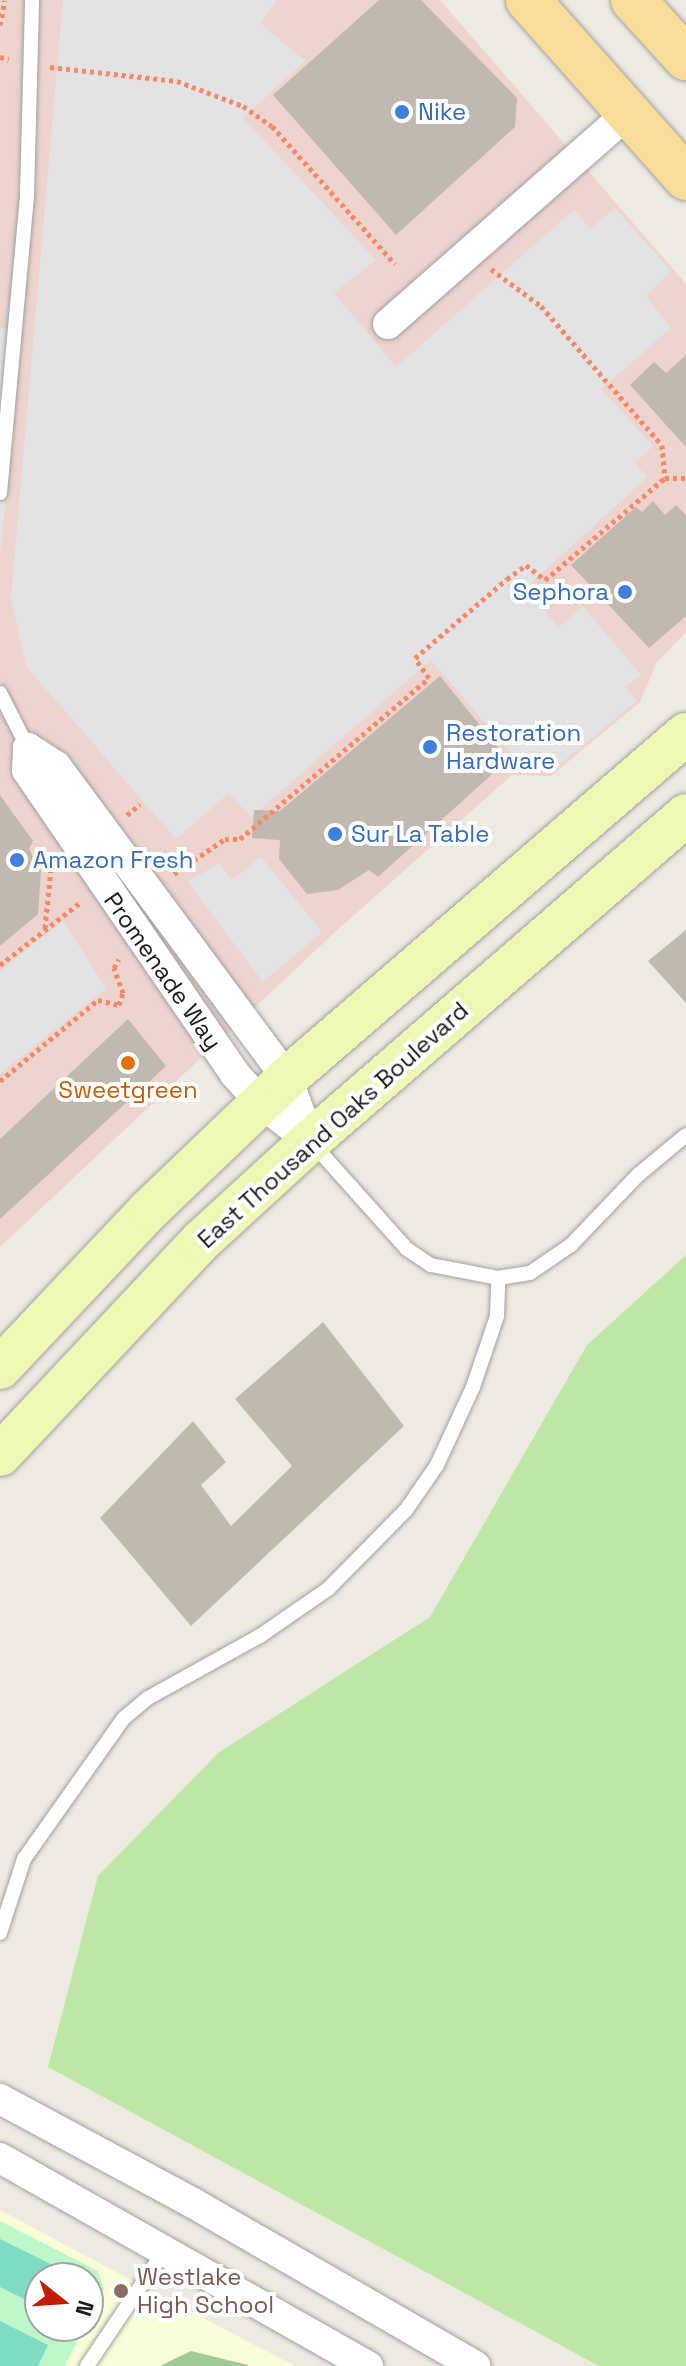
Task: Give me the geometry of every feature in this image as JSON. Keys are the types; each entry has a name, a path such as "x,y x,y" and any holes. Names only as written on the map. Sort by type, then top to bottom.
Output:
{"main road":[{"path":"528,0 686,178"},
{"path":"633,0 680,43"},
{"path":"0,1368 139,1220 274,1091 686,734"},
{"name":"East Thousand Oaks Boulevard","path":"0,1455 130,1313 310,1141 686,815"}],"street":[{"path":"388,324 627,114"},
{"name":"Promenade Way","path":"28,748 56,766 310,1141"},
{"path":"0,2099 193,2203 475,2366"},
{"path":"0,2158 368,2366"}],"lane":[{"path":"0,493 27,195 32,0"},
{"path":"0,693 28,748"},
{"name":"Promenade Way","path":"310,1141 407,1249 431,1265 498,1278 530,1273 571,1245 638,1175 686,1135"},
{"path":"0,1933 24,1859 124,1718 148,1698 260,1636 328,1589 406,1510 437,1465 473,1387 497,1316 498,1278"},
{"path":"87,2366 165,2250"}],"path":[{"path":"0,25 5,0"},
{"path":"0,57 9,59"},
{"path":"46,67 177,81 243,106 272,126 395,264"},
{"path":"479,279 491,269 498,271 541,306 662,445 665,478"},
{"path":"174,874 225,839 240,839 429,678 415,658 507,579 526,565 545,580 665,478 686,478"},
{"path":"127,816 140,804"},
{"path":"45,929 52,858"},
{"path":"0,965 81,902"},
{"path":"0,1081 98,1000 119,1005 123,993 114,976 119,959"}],"shaded area":[{"path":"0,0 440,0 686,284 686,632 657,662 640,702 551,776 512,775 335,932 0,1247"},
{"path":"63,0 277,0 260,23 305,61 243,118 376,260 334,293 396,367 574,210 590,229 615,208 671,271 646,296 671,328 601,389 653,446 635,463 647,477 526,588 558,627 583,607 641,675 625,687 637,701 550,772 537,755 523,767 431,660 251,817 229,793 176,839 26,666 11,598"},
{"path":"0,328 22,330 0,558"},
{"path":"261,857 322,932 263,982 188,882 219,863 232,880"},
{"path":"63,921 106,988 0,1074 0,971"},
{"name":"Westlake High School","path":"0,2210 97,2262 24,2262 24,2342 104,2342 104,2266 295,2366 0,2366"},
{"path":"0,2221 80,2262 24,2262 24,2342 77,2342 65,2366 0,2366"}],"green space":[{"path":"686,1255 686,2366 599,2366 48,2067 98,1876 218,1753 430,1617 587,1345"},
{"path":"0,2239 47,2262 24,2262 24,2299 0,2287"},
{"path":"0,2321 24,2333 24,2342 48,2345 38,2366 0,2366"},
{"path":"191,2351 248,2365 248,2366 160,2366"}],"building":[{"name":"Nike","path":"379,0 421,0 517,98 515,127 396,235 273,95"},
{"path":"686,355 686,447 630,385 654,362 666,373"},
{"path":"653,501 665,515 676,505 686,515 686,616 649,648 571,565 636,507 642,512"},
{"path":"440,676 508,760 378,877 369,870 338,890 307,894 279,859 280,840 252,838 254,810 280,811"},
{"name":"Amazon Fresh","path":"0,795 33,841 29,849 41,871 38,914 0,946"},
{"path":"686,930 686,1003 648,961"},
{"path":"128,1019 166,1066 0,1219 0,1139"},
{"path":"323,1322 404,1426 191,1626 100,1518 193,1421 226,1462 201,1485 231,1526 292,1466 235,1399"}],"place":[{"name":"Nike","path":"402,112"},
{"name":"Sephora","path":"625,592"},
{"name":"Restoration Hardware","path":"430,747"},
{"name":"Sur La Table","path":"335,834"},
{"name":"Amazon Fresh","path":"17,860"},
{"name":"Sweetgreen","path":"128,1063"},
{"name":"Westlake High School","path":"121,2291"}]}
